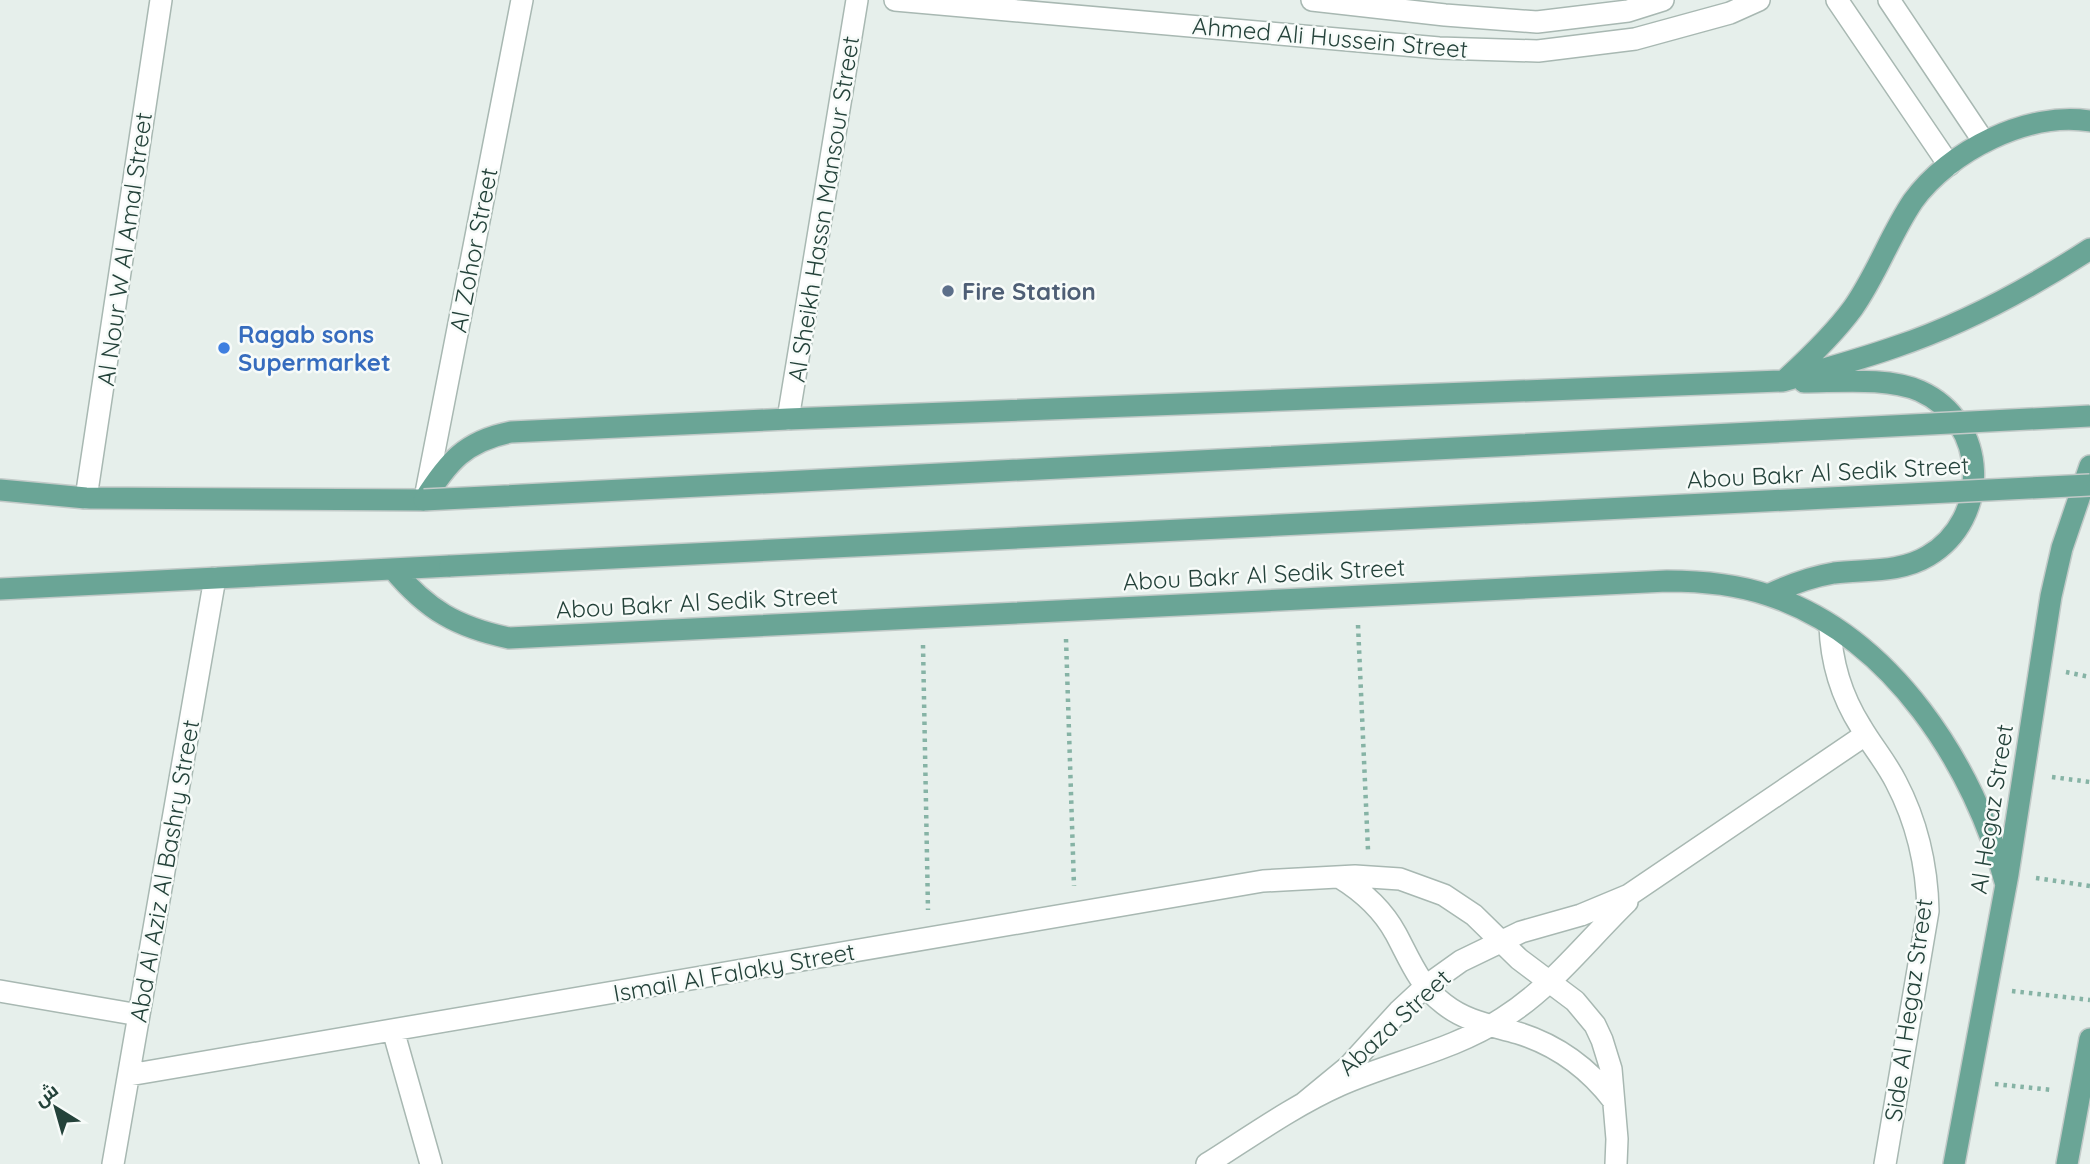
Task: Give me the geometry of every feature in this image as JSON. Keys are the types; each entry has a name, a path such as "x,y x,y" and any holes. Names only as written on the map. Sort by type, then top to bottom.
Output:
{"main road":[{"path":"1783,381 1821,346 1853,307 1915,199 1949,165 1984,142 2032,125 2057,121 2090,121"},
{"path":"1783,381 1896,347 1957,323 2021,290 2090,248"},
{"path":"424,500 456,457 475,443 511,432 1783,381 1889,384 1922,392 1949,411 1973,455 1974,489 1970,505 1954,534 1942,546 1913,564 1814,577 1768,595"},
{"name":"Abou Bakr Al Sedik Street","path":"0,490 86,498 424,500 2090,416"},
{"name":"Al Hegaz Street","path":"1954,1164 2007,880 2050,596 2062,548 2090,466"},
{"name":"Abou Bakr Al Sedik Street","path":"0,589 2090,485"},
{"name":"Abou Bakr Al Sedik Street","path":"393,569 410,590 430,608 481,632 509,638 1668,581 1718,584 1768,595 1800,608 1830,625 1883,669 1935,729 1977,801 2007,880"},
{"path":"2067,1164 2090,1039"}],"street":[{"name":"Al Nour W Al Amal Street","path":"86,498 161,0"},
{"name":"Al Zohor Street","path":"424,500 522,0"},
{"name":"Al Sheikh Hassn Mansour Street","path":"788,419 857,0"},
{"name":"Ahmed Ali Hussein Street","path":"895,0 1439,48 1538,51 1635,39 1730,13 1759,0"},
{"name":"Ahmed Ali Hussein Street","path":"1312,0 1537,22 1628,11 1663,0"},
{"path":"1837,0 1949,165"},
{"path":"1888,0 1984,142"},
{"name":"Abd Al Aziz Al Bashry Street","path":"113,1164 215,578"},
{"name":"Side Al Hegaz Street","path":"1830,625 1834,659 1853,714 1895,780 1912,817 1928,897 1928,911 1885,1164"},
{"name":"Abaza Street","path":"1304,1103 1349,1066 1399,1011 1426,986 1461,961 1500,940 1598,909 1643,886 1865,734"},
{"name":"Ismail Al Falaky Street","path":"129,1075 1264,881 1370,876 1407,881 1444,895 1474,915 1529,968 1575,1001 1595,1025 1611,1069 1617,1139 1616,1164"},
{"path":"1339,877 1365,896 1386,919 1416,975 1454,1011 1489,1027 1521,1034 1552,1047 1591,1076 1613,1100"},
{"name":"Abaza Street","path":"1207,1164 1304,1103 1356,1078 1432,1053 1489,1027 1550,982 1643,886"},
{"path":"0,991 139,1015"},
{"path":"393,1030 431,1164"}],"path":[{"path":"1357,596 1370,876"},
{"path":"1065,610 1075,913"},
{"path":"922,617 929,938"},
{"path":"2023,773 2090,782"},
{"path":"2007,880 2090,886"},
{"path":"1987,988 2090,1000"},
{"path":"1970,1082 2080,1093"}],"place":[{"name":"Fire Station","path":"948,291"},
{"name":"Ragab sons Supermarket","path":"224,348"}]}
